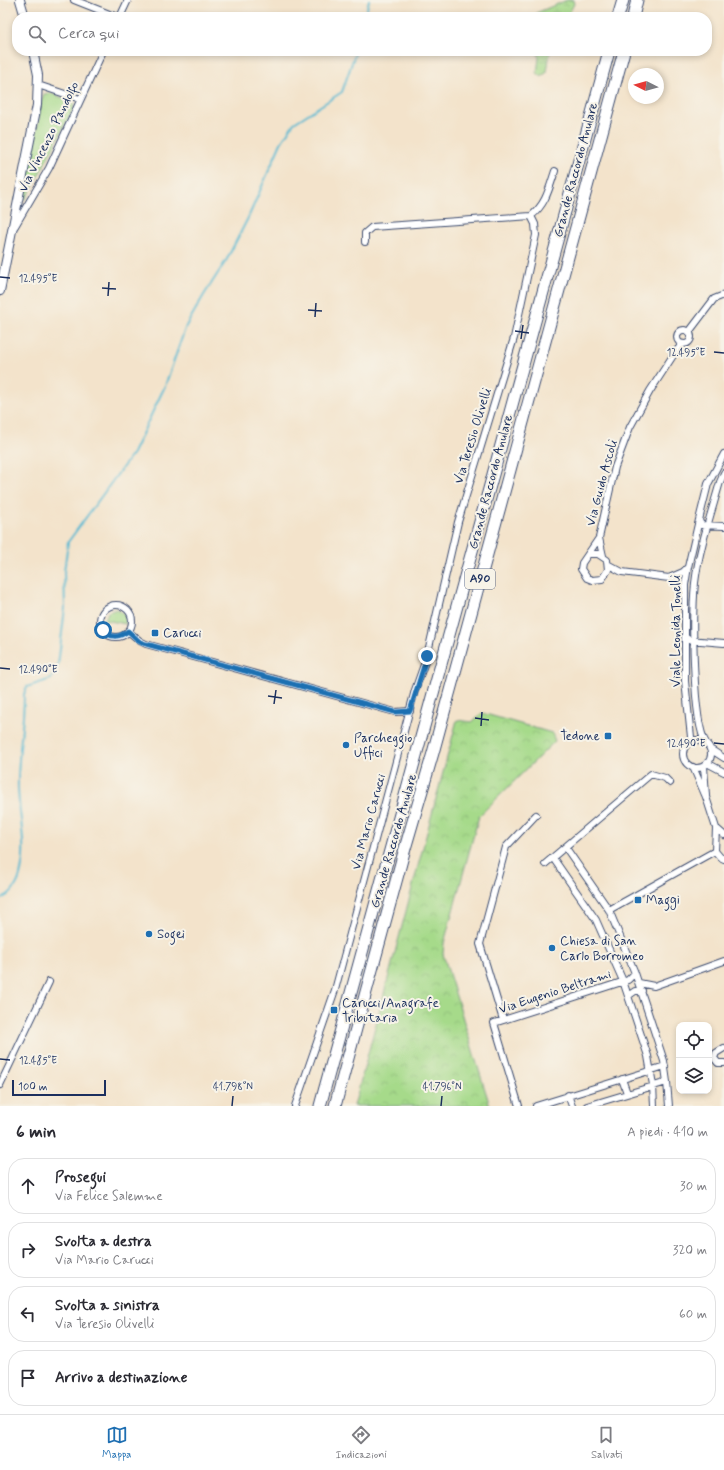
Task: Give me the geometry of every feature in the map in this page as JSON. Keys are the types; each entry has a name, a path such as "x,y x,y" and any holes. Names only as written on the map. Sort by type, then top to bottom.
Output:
{"highway":[{"path":"619,12 622,0"},
{"path":"634,12 637,0"},
{"name":"Grande Raccordo Anulare","path":"320,1106 607,56"},
{"name":"Grande Raccordo Anulare","path":"335,1106 402,859 434,753 623,56"}],"street":[{"path":"20,0 24,12"},
{"path":"74,0 105,12"},
{"path":"121,12 128,0"},
{"path":"0,288 35,120 38,84 34,56"},
{"name":"Via Vincenzo Pandolfo","path":"12,231 49,168 101,56"},
{"path":"38,84 80,99"},
{"path":"364,242 365,233 372,227 531,216 539,209 545,200 555,171"},
{"name":"Via Teresio Olivelli","path":"410,711 428,650 458,522 514,338 536,235 535,224 531,216"},
{"path":"689,332 714,299 724,295"},
{"path":"685,330 689,332 691,336 690,341 682,343 678,336 680,332 685,330"},
{"name":"Via Guido Ascoli","path":"589,554 599,538 609,492 622,446 640,408 682,343"},
{"name":"Viale Leonida Tonelli","path":"689,742 691,737 685,681 685,593 688,567 708,484 724,454"},
{"name":"Viale Leonida Tonelli","path":"706,743 700,727 694,675 695,582 708,525 724,473"},
{"path":"699,520 701,525 724,526"},
{"name":"Via Guido Ascoli","path":"599,538 603,556"},
{"path":"609,564 606,575 602,579 592,580 583,574 582,563 589,554 594,553 603,556 609,564 622,572"},
{"path":"669,578 683,572 688,567"},
{"path":"606,575 622,572 669,578 681,586 685,593"},
{"path":"115,605 127,610 131,620 128,631 117,636 106,633 100,622 105,610 115,605"},
{"path":"128,631 140,642 150,645 395,712 410,711"},
{"path":"685,636 689,640 694,641 724,642"},
{"name":"Via Mario Carucci","path":"295,1106 335,990 410,711"},
{"path":"724,758 710,749 706,743 698,740 689,742 685,747 684,754 686,762 693,767 706,796 716,828 715,851 724,859"},
{"path":"706,796 706,764 711,757 710,749"},
{"path":"693,767 706,764 724,772"},
{"path":"545,864 558,852 566,848 652,774 665,778 670,783"},
{"path":"503,1020 480,944 506,847 536,815"},
{"path":"716,828 724,835 716,841"},
{"path":"566,848 609,910 639,983 665,1066 669,1106"},
{"path":"609,910 715,851"},
{"path":"553,858 596,920 623,981 651,1069 654,1106"},
{"path":"639,983 654,986 724,961"},
{"name":"Via Eugenio Beltrami","path":"520,1106 494,1023 630,979 635,973"},
{"path":"0,1085 49,982"},
{"path":"628,996 635,991 642,991"},
{"path":"724,1048 716,1053 714,1058 718,1063 724,1063"},
{"path":"536,1106 651,1069 665,1066"},
{"path":"622,1078 627,1093"},
{"path":"587,1106 667,1082"},
{"path":"568,1095 572,1106"}],"green space":[{"path":"567,0 573,0 574,4 570,12 538,12"},
{"path":"538,56 549,56 547,72 542,77 537,73"},
{"path":"50,93 71,101 74,108 26,199 24,199 23,196 39,120 41,101 44,94"},
{"path":"117,609 125,615 126,624 105,620 108,612"},
{"path":"482,713 552,733 555,741 479,816 444,943 443,954 490,1106 354,1106 457,720 472,722"}],"waterway":[{"path":"366,12 369,0"},
{"path":"0,899 8,895 19,880 23,861 23,840 18,777 24,694 27,687 51,679 58,665 65,608 64,572 68,542 133,453 165,386 186,326 227,259 248,218 281,143 294,123 342,92 354,56"}],"place":[{"name":"Carucci","path":"155,633"},
{"name":"Tedone","path":"608,736"},
{"name":"Parcheggio Uffici","path":"346,745"},
{"name":"Maggi","path":"638,900"},
{"name":"Sogei","path":"149,934"},
{"name":"Chiesa di San Carlo Borromeo","path":"552,948"},
{"name":"Carucci/Anagrafe Tributaria","path":"334,1010"}],"route":[{"path":"103,630 111,636 119,636 128,631 140,642 146,644 395,712 410,711 415,690 427,656"}]}
